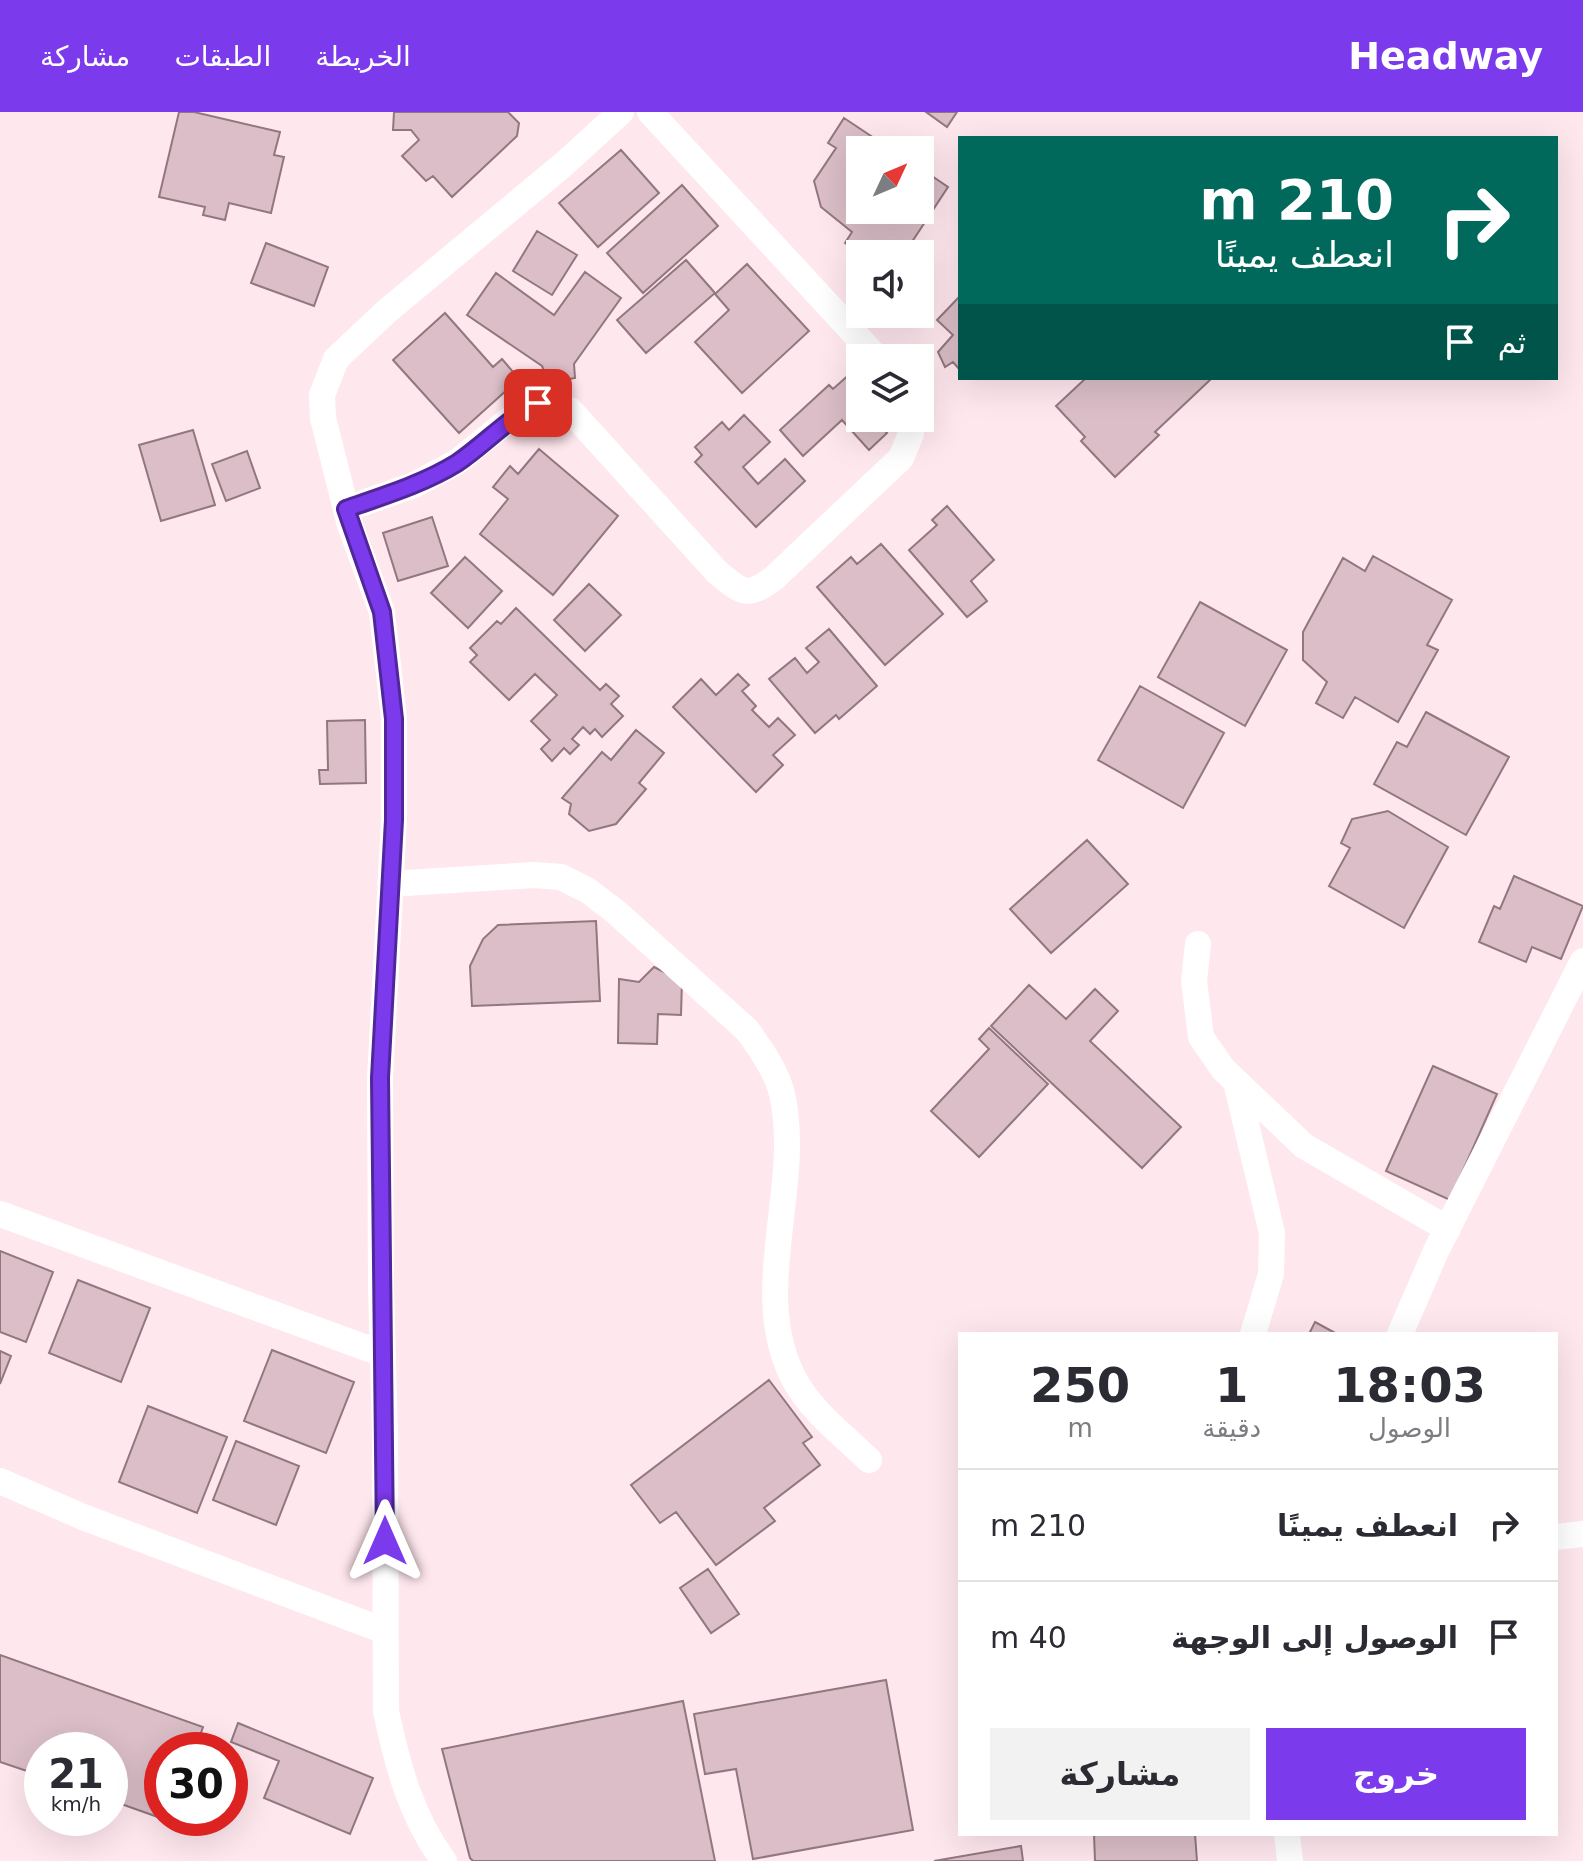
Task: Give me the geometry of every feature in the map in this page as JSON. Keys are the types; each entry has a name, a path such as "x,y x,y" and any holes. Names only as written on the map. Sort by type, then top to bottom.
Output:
{"street":[{"path":"444,1861 432,1845 412,1805 386,1711 380,1078 394,820 394,719 382,612 346,509 323,418 322,395 336,359 387,311 564,164 621,112"},
{"path":"650,112 864,344"},
{"path":"346,509 414,485 457,462 515,415 538,403 570,410 717,572 742,591 751,592 774,578 901,458 911,432"},
{"path":"390,884 534,875 561,877 587,890 616,912 747,1030 759,1046 781,1092 787,1133 775,1293 780,1343 795,1380 819,1412 869,1460"},
{"path":"1198,944 1194,981 1201,1037 1223,1069 1304,1146 1448,1229"},
{"path":"1401,1332 1448,1229 1580,976"},
{"path":"1236,1082 1272,1233 1271,1274 1254,1332"},
{"path":"0,1214 383,1354"},
{"path":"0,1481 83,1517 385,1631"},
{"path":"1558,1537 1583,1534"},
{"path":"1287,1836 1290,1861"}],"building":[{"path":"179,112 194,112 280,132 274,155 284,157 271,213 229,203 225,220 203,215 205,207 159,197"},
{"path":"394,112 508,112 519,123 517,136 452,197 433,176 426,181 402,156 419,140 411,130 393,130"},
{"path":"926,112 957,112 947,127"},
{"path":"844,118 871,136 846,136 846,224 924,224 913,240 847,240 852,232 821,207 814,181 836,148 828,143"},
{"path":"621,150 659,193 598,247 559,203"},
{"path":"934,178 948,187 934,208"},
{"path":"682,185 718,226 643,293 607,253"},
{"path":"537,231 577,255 552,295 513,271"},
{"path":"266,243 328,267 314,306 251,283"},
{"path":"686,260 715,293 646,353 617,320"},
{"path":"747,264 809,331 742,393 695,342 729,310 715,294"},
{"path":"585,272 621,298 574,364 575,378 549,383 542,366 467,315 496,273 554,315"},
{"path":"958,298 958,368 953,362 945,367 938,352 953,335 937,320"},
{"path":"445,313 493,367 502,359 519,379 459,433 393,360"},
{"path":"846,377 846,424 842,420 803,456 780,430 829,385 833,389"},
{"path":"1084,380 1210,380 1155,432 1159,435 1115,477 1081,441 1085,437 1056,406"},
{"path":"744,415 770,442 743,467 758,484 785,459 805,481 756,527 695,462 702,455 695,447 722,422 729,430"},
{"path":"193,430 215,505 161,521 139,445"},
{"path":"853,432 886,432 887,433 869,450"},
{"path":"539,449 618,516 553,595 480,534 508,499 493,487 510,466 518,474"},
{"path":"247,451 260,488 226,501 212,464"},
{"path":"947,506 994,560 971,581 987,601 967,617 909,550 937,525 932,520"},
{"path":"432,517 448,566 398,581 383,533"},
{"path":"881,544 943,614 885,665 817,587 851,557 857,564"},
{"path":"1373,556 1452,600 1427,645 1438,650 1398,722 1355,697 1343,718 1316,703 1327,682 1303,660 1303,632 1343,558 1365,571"},
{"path":"465,557 502,591 468,628 431,593"},
{"path":"589,584 621,615 585,651 554,620"},
{"path":"1200,602 1287,650 1245,726 1158,677"},
{"path":"516,608 600,690 606,684 619,696 611,704 623,716 602,737 595,729 590,734 583,727 572,739 579,745 570,754 564,748 552,761 541,749 550,740 531,721 557,695 535,674 509,700 470,662 477,655 470,648 497,621 501,624"},
{"path":"829,629 877,686 839,719 836,715 815,733 769,679 795,658 807,673 819,662 806,648"},
{"path":"738,674 749,685 742,691 756,706 752,710 769,727 778,718 795,735 773,755 783,765 756,792 673,707 701,679 716,695"},
{"path":"1140,686 1224,733 1183,808 1098,760"},
{"path":"1426,712 1509,757 1466,835 1374,784 1397,742 1407,747"},
{"path":"365,720 366,783 320,784 319,770 328,770 327,721"},
{"path":"636,730 664,753 639,783 646,789 616,824 589,831 569,814 571,804 562,798 602,752 611,760"},
{"path":"1388,811 1448,847 1404,928 1329,886 1350,848 1341,843 1352,819"},
{"path":"1087,840 1128,884 1051,953 1010,909"},
{"path":"1514,876 1583,906 1561,959 1532,947 1526,962 1479,942 1494,906 1500,909"},
{"path":"596,921 600,1001 472,1006 470,966 483,939 498,925"},
{"path":"654,967 682,981 681,1015 658,1014 657,1044 618,1043 619,979 639,982"},
{"path":"1029,985 1066,1019 1095,989 1118,1011 1090,1041 1181,1127 1142,1168 991,1026"},
{"path":"989,1028 1048,1084 979,1157 931,1111 989,1049 979,1039"},
{"path":"1433,1066 1497,1094 1450,1200 1386,1171"},
{"path":"0,1251 53,1272 26,1342 0,1332"},
{"path":"78,1280 150,1308 121,1382 49,1353"},
{"path":"1315,1322 1333,1332 1310,1332"},
{"path":"272,1350 354,1382 326,1453 244,1421"},
{"path":"0,1351 11,1356 0,1384"},
{"path":"769,1380 812,1437 803,1443 820,1465 764,1508 775,1521 716,1565 676,1512 660,1523 631,1485"},
{"path":"148,1406 227,1437 197,1513 119,1482"},
{"path":"236,1441 299,1466 276,1525 213,1500"},
{"path":"708,1569 739,1614 711,1633 680,1588"},
{"path":"0,1655 203,1727 201,1732 144,1732 144,1812 128,1806 128,1732 24,1732 24,1770 0,1762"},
{"path":"886,1680 913,1830 753,1859 736,1769 705,1774 694,1714"},
{"path":"683,1701 715,1861 473,1861 470,1858 442,1749"},
{"path":"238,1723 373,1778 350,1834 264,1798 279,1761 248,1749 248,1732 235,1732"},
{"path":"1094,1836 1195,1836 1197,1861 1095,1861"},
{"path":"1021,1846 1023,1861 934,1861"}],"route":[{"path":"385,1541 380,1078 394,820 394,719 382,612 346,509 414,485 457,462 515,415 538,403"}]}
